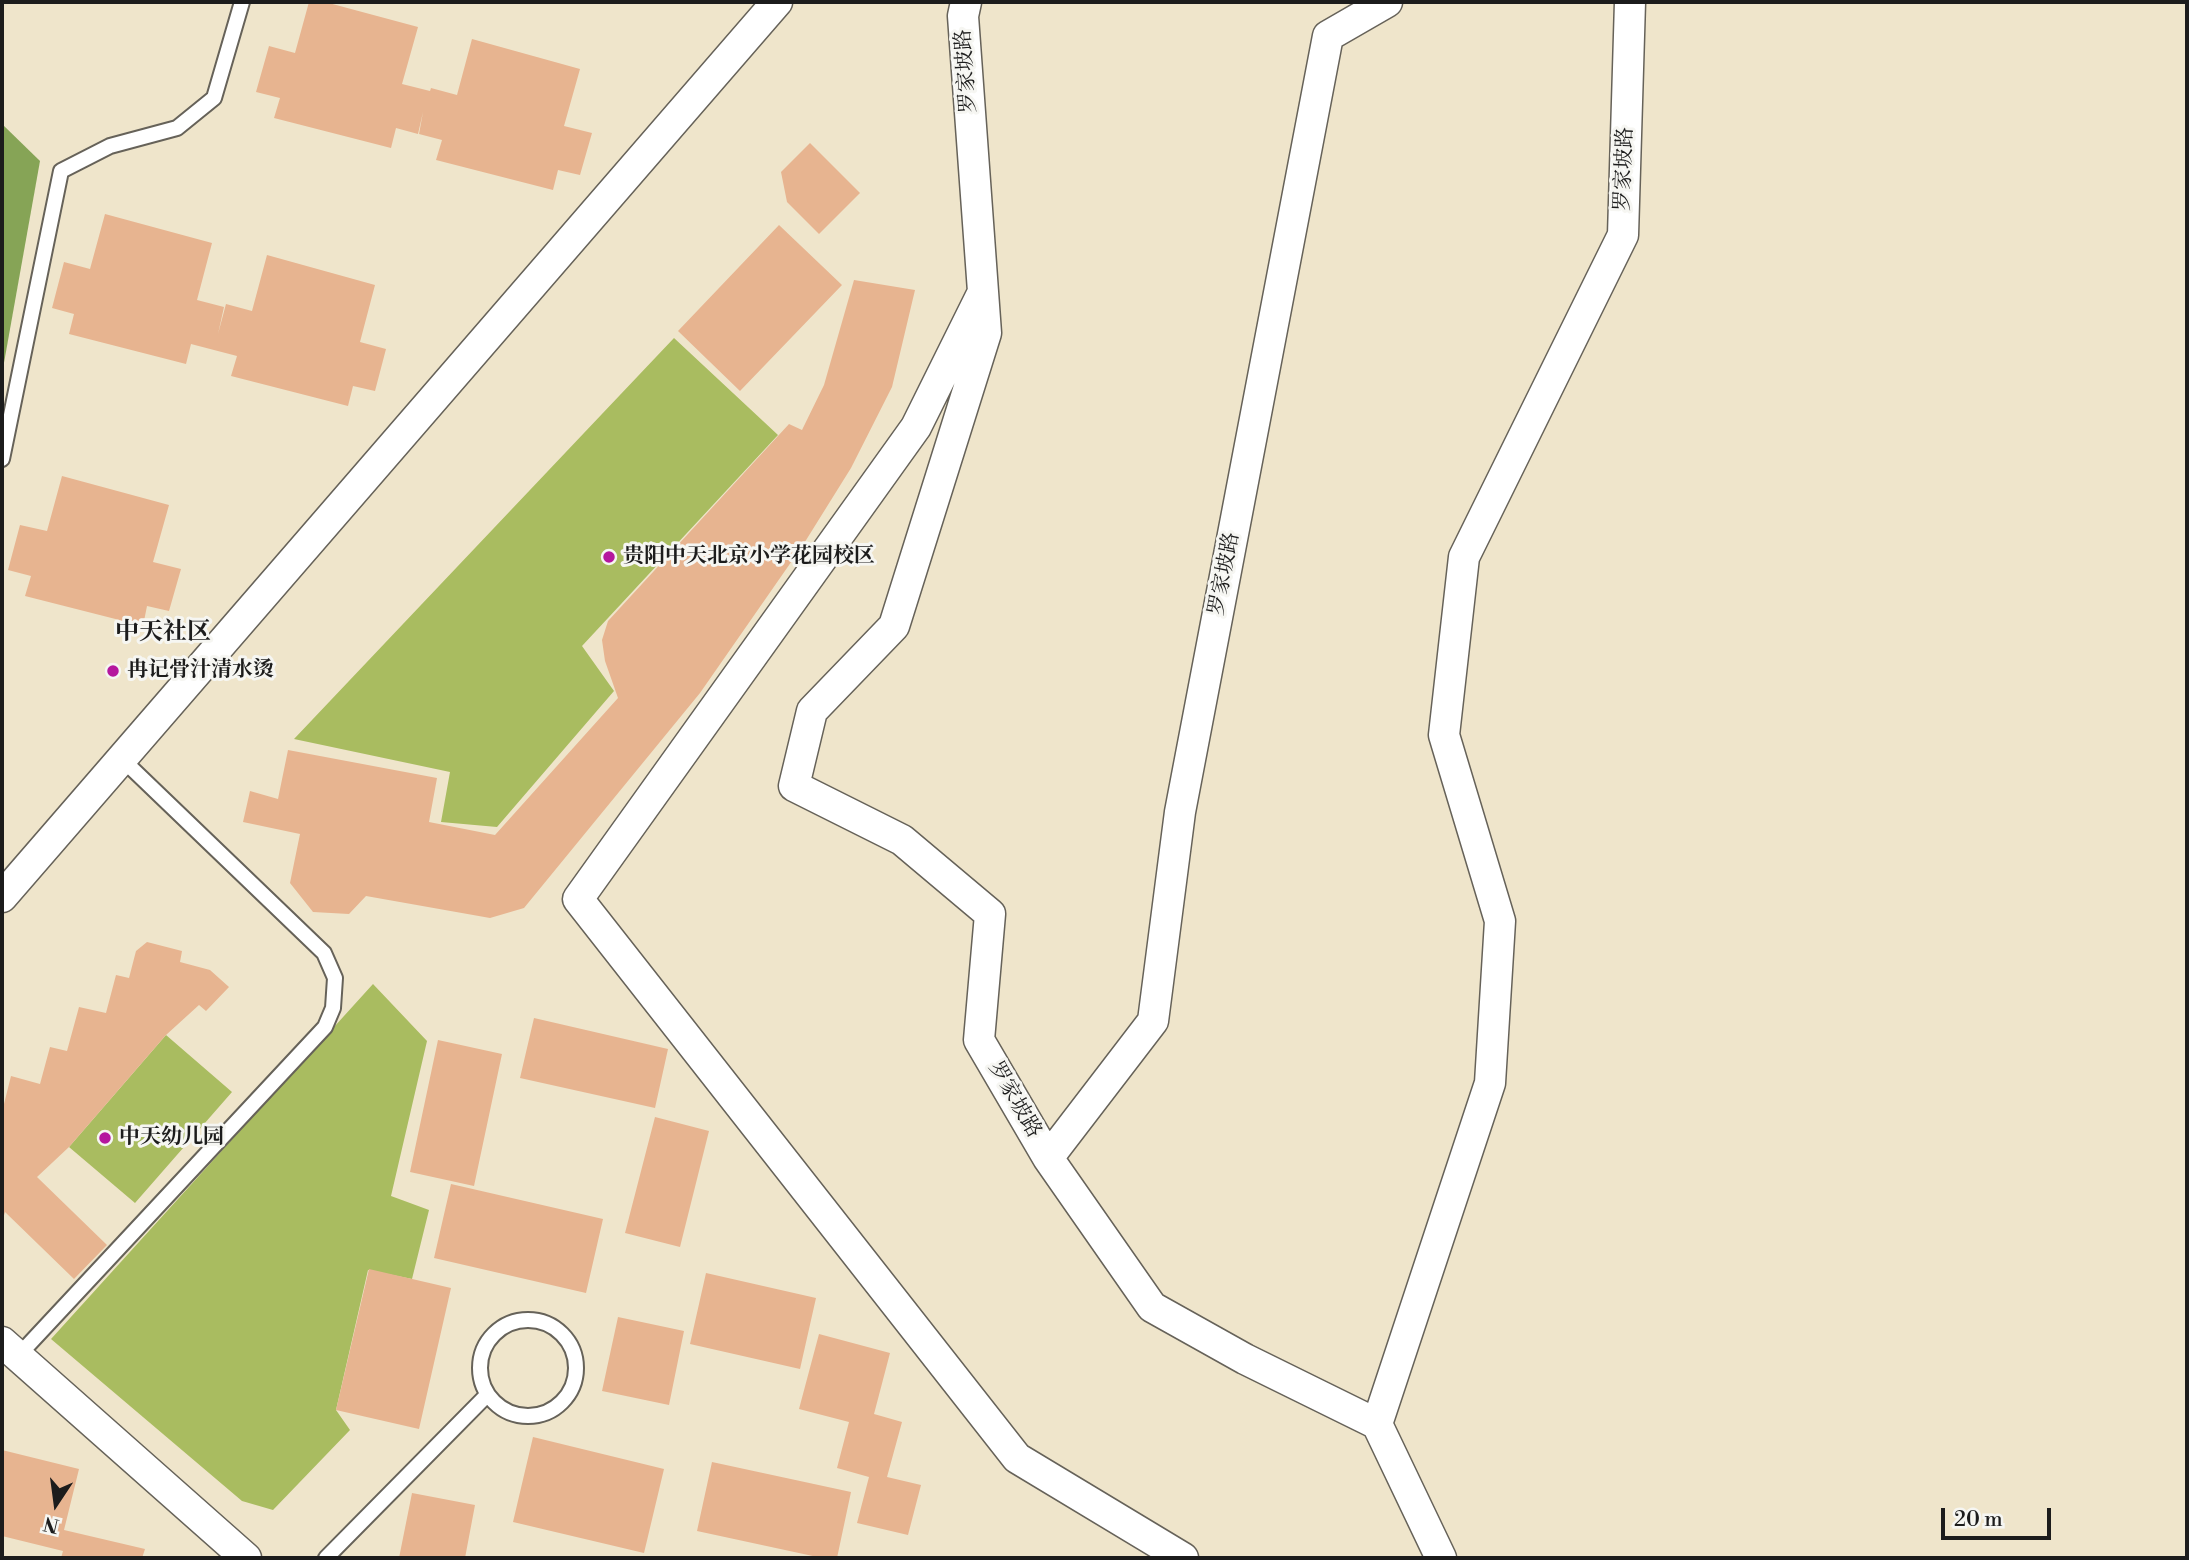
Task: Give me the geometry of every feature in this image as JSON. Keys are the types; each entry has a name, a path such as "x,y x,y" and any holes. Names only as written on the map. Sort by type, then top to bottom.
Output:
{"street":[{"path":"2,897 777,2"},
{"name":"罗家坡路","path":"966,2 963,16 986,333 894,626 812,711 794,786 902,840 990,914 979,1040 1048,1158 1153,1021 1180,811 1328,36 1387,2"},
{"name":"罗家坡路","path":"1377,1424 1490,1083 1500,921 1444,735 1464,557 1623,234 1630,2"},
{"path":"983,292 916,427 578,899 1017,1458 1182,1558"},
{"path":"1048,1158 1153,1307 1245,1359 1377,1424 1441,1558"},
{"path":"10,1349 247,1558"}],"lane":[{"path":"2,459 61,171 110,146 177,128 214,98 242,2"},
{"path":"10,1349 325,1027 333,1008 335,978 324,953 122,759"},
{"path":"524,1321 540,1322 555,1329 567,1341 574,1355 574,1377 565,1398 555,1408 541,1415 511,1413 487,1395 481,1380 480,1364 484,1348 501,1329 524,1321"},
{"path":"326,1558 487,1395"}],"green space":[{"path":"2,124 40,161 2,374"},
{"path":"674,338 778,435 582,646 614,691 497,827 441,822 450,772 294,739"},
{"path":"373,984 427,1041 391,1196 429,1210 412,1279 368,1270 336,1410 350,1430 273,1510 242,1501 51,1339"},
{"path":"166,1035 232,1092 135,1203 69,1147"}],"building":[{"path":"309,2 325,2 418,27 402,84 430,91 431,88 457,95 472,39 580,69 564,126 592,133 580,175 558,170 553,190 436,160 442,140 419,134 423,112 418,134 396,128 391,148 274,118 280,98 256,92 269,46 295,53"},
{"path":"810,143 860,193 819,234 787,202 781,172"},
{"path":"105,214 212,243 197,300 224,307 218,334 226,304 252,311 267,255 375,285 360,342 386,349 375,391 353,386 348,406 231,376 237,356 191,344 186,364 69,334 74,314 52,308 64,262 90,269"},
{"path":"779,225 842,285 740,391 678,331"},
{"path":"854,280 915,290 892,387 851,468 803,545 700,693 524,908 490,918 366,896 349,914 313,912 290,883 300,834 243,822 250,791 278,799 288,750 437,778 429,822 495,835 618,698 605,661 602,640 608,621 789,424 802,430 824,385"},
{"path":"62,476 169,505 153,562 181,569 169,611 147,606 143,626 25,596 31,576 8,570 20,525 47,531"},
{"path":"147,942 182,951 180,962 210,970 229,987 206,1011 199,1005 166,1035 69,1147 37,1177 107,1245 74,1279 5,1212 2,1222 2,1112 11,1076 40,1084 50,1047 67,1051 79,1007 106,1013 116,975 129,978 136,951"},
{"path":"534,1018 668,1049 655,1108 520,1078"},
{"path":"438,1040 502,1054 474,1186 410,1172"},
{"path":"655,1117 709,1131 680,1247 625,1233"},
{"path":"451,1184 603,1219 586,1293 434,1258"},
{"path":"369,1269 451,1288 419,1429 336,1410"},
{"path":"706,1273 816,1298 800,1369 690,1344"},
{"path":"618,1317 684,1331 669,1405 602,1391"},
{"path":"819,1334 890,1353 874,1414 902,1422 887,1477 921,1485 908,1535 857,1523 869,1477 837,1468 849,1422 799,1409"},
{"path":"533,1437 664,1469 644,1553 513,1522"},
{"path":"2,1450 79,1469 64,1530 145,1549 142,1558 61,1558 63,1551 2,1536"},
{"path":"712,1462 851,1492 837,1558 822,1558 697,1531"},
{"path":"412,1493 475,1505 465,1558 399,1558"}],"place":[{"name":"贵阳中天北京小学花园校区","path":"609,557"},
{"name":"冉记骨汁清水烫","path":"113,671"},
{"name":"中天幼儿园","path":"105,1138"}],"district":[{"name":"中天社区","path":"163,633"}]}
